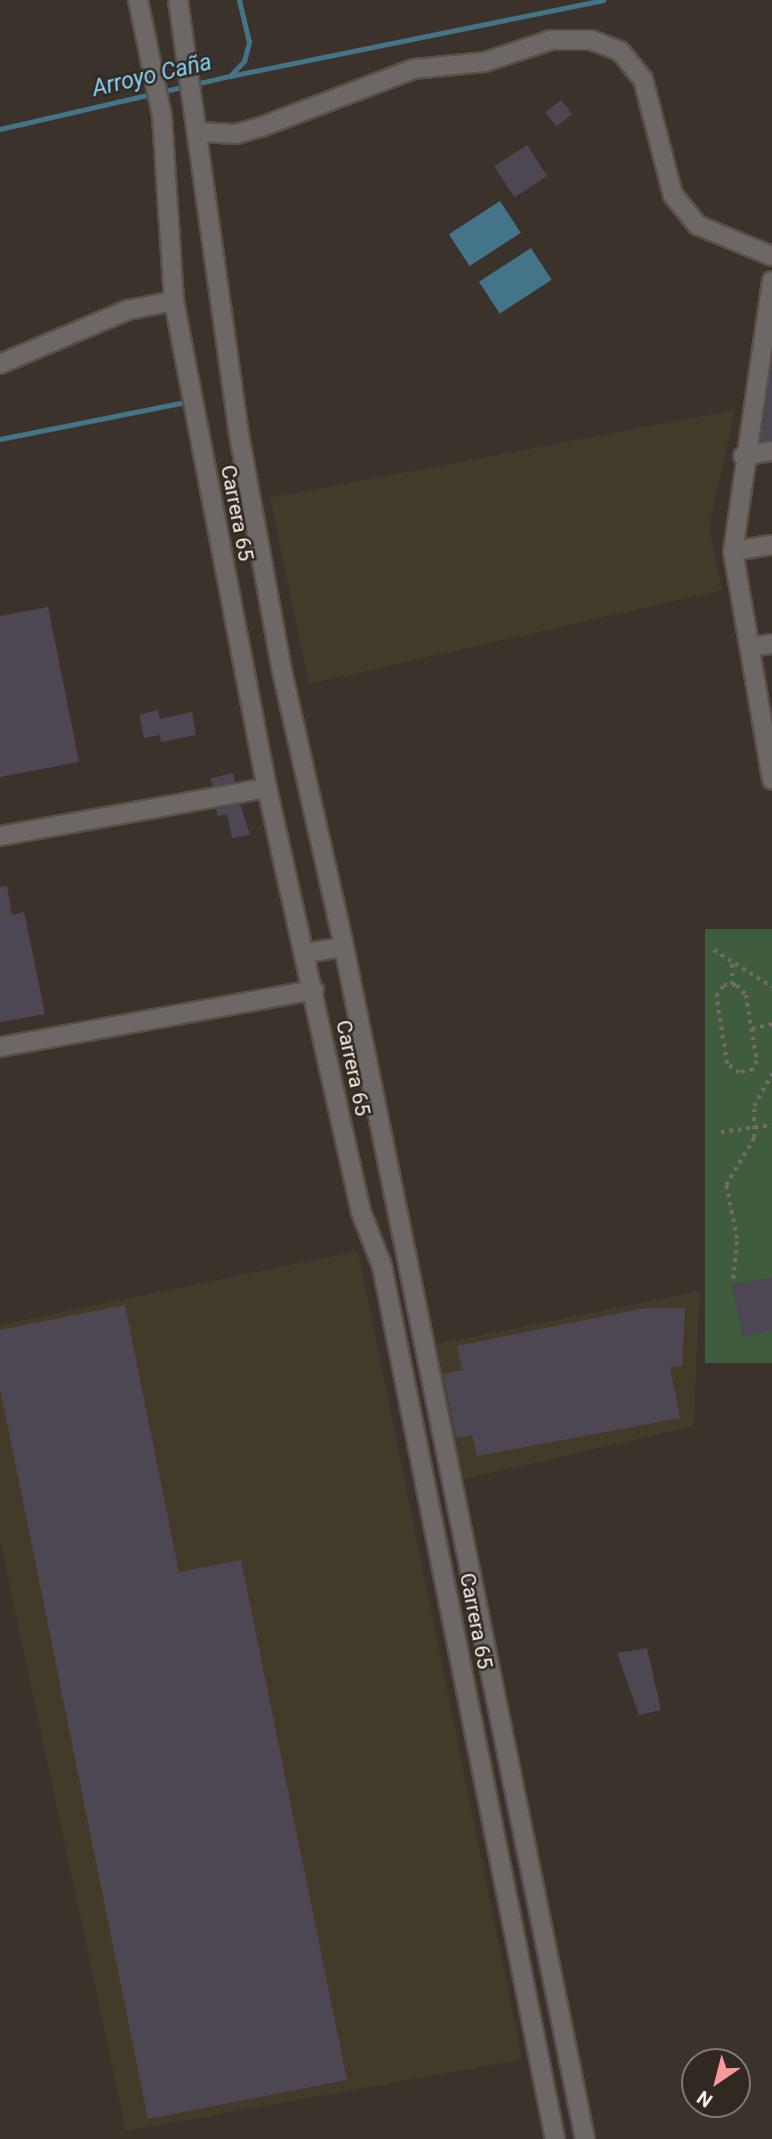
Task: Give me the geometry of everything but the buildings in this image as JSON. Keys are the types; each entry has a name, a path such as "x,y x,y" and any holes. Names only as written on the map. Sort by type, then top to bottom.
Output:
{"street":[{"name":"Carrera 65","path":"138,0 162,116 174,301 267,788 306,953 361,1212 382,1266 555,2139"},
{"name":"Carrera 65","path":"178,0 198,110 238,429 282,671 344,947 585,2139"},
{"path":"199,132 236,134 261,127 414,69 485,62 551,40 591,40 620,51 643,79 673,195 697,225 772,256"},
{"path":"772,281 764,358 743,456 733,551 768,743 772,780"},
{"path":"0,364 128,310 174,301"},
{"path":"743,456 772,451"},
{"path":"733,551 772,545"},
{"path":"750,647 772,643"},
{"path":"0,836 267,788"},
{"path":"306,953 344,947"},
{"path":"0,1046 314,990"}],"path":[{"path":"714,950 772,987"},
{"path":"732,961 732,985"},
{"path":"732,985 746,995 757,1061 753,1070 738,1073 727,1064 716,996 732,985"},
{"path":"752,1029 772,1024"},
{"path":"733,1279 737,1239 726,1185 754,1128 754,1106 772,1074"},
{"path":"721,1132 772,1125"}],"shaded area":[{"path":"735,410 709,526 722,590 309,684 270,498"},
{"path":"358,1251 522,2059 126,2131 0,1540 0,1325"},
{"path":"700,1291 693,1426 461,1480 436,1344"}],"green space":[{"path":"705,929 772,929 772,1363 705,1363"}],"water":[{"path":"500,201 521,233 470,266 449,234"},
{"path":"531,248 552,280 500,314 479,282"}],"waterway":[{"name":"Arroyo Caña","path":"0,129 230,76 244,61 249,42 239,0"},
{"path":"230,76 603,0"},
{"path":"0,439 185,402"}]}
